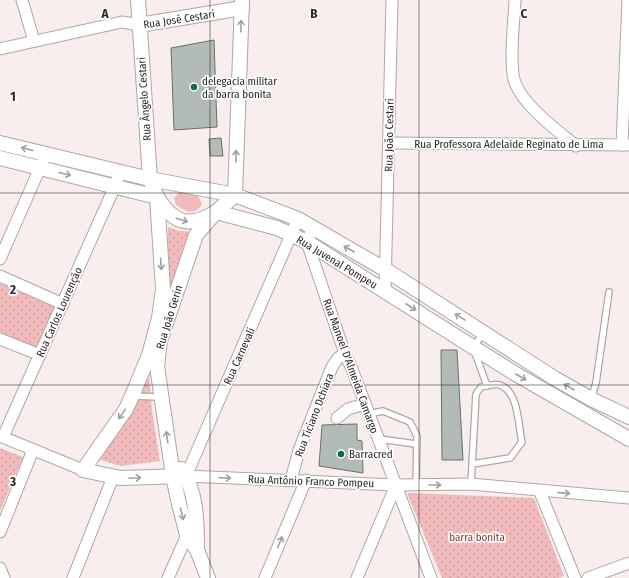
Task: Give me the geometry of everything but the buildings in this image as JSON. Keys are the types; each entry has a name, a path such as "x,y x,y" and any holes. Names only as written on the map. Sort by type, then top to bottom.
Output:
{"street":[{"path":"22,0 34,41"},
{"name":"Rua Ângelo Cestari","path":"138,0 150,179 157,197"},
{"name":"Rua João Cestari","path":"385,290 392,0"},
{"path":"515,0 513,75 524,98 543,118 576,146"},
{"path":"626,145 628,0"},
{"path":"235,195 242,4"},
{"name":"Rua José Cestari","path":"0,49 122,22 139,25 242,4"},
{"name":"Rua Juvenal Pompeu","path":"0,143 150,179 235,195 298,219 386,270 554,378 629,418"},
{"name":"Rua Professora Adelaide Reginato de Lima","path":"389,143 576,146 626,145"},
{"path":"0,259 46,154"},
{"path":"0,158 157,197 163,289 159,318 149,355 126,409 83,470"},
{"name":"Rua Carlos Lourenção","path":"2,436 116,186 120,172"},
{"path":"205,189 210,202 210,216"},
{"name":"Rua João Gerin","path":"208,578 192,532 180,476 170,454 157,366 160,341 196,235 210,216 235,195"},
{"name":"Rua Juvenal Pompeu","path":"157,197 169,214 182,222 197,222 210,216 277,228 307,242 473,347 629,439"},
{"name":"Rua Carnevali","path":"180,476 292,236 298,219"},
{"path":"307,242 313,227"},
{"name":"Rua Manoel D'Almeida Camargo","path":"307,242 345,354 431,578"},
{"path":"0,276 63,304"},
{"path":"0,339 40,355"},
{"name":"Rua Ticiano Dchiara","path":"291,480 299,450 332,367 338,358 345,354"},
{"path":"581,412 591,399"},
{"path":"337,418 348,409 367,409"},
{"name":"Rua Antônio Franco Pompeu","path":"2,436 83,470 113,477 180,476 306,480 396,485 471,484 540,492 629,498"},
{"path":"0,532 33,450"},
{"path":"73,578 113,477"},
{"path":"265,578 306,480"},
{"path":"357,578 396,485"},
{"path":"540,492 575,578"},
{"path":"168,578 192,532"},
{"path":"588,578 629,563"},
{"path":"0,568 4,578"}],"lane":[{"path":"591,399 596,383 609,292"},
{"path":"484,332 473,347 487,386"},
{"path":"471,484 472,464 476,394 481,387 500,385 514,398 522,442 510,458 472,464"},
{"path":"132,396 161,397"},
{"path":"367,409 383,411 410,422 416,436 416,485"},
{"path":"378,439 416,444"}],"green space":[{"path":"181,191 198,196 202,204 199,208 190,212 176,205 174,198"},
{"path":"168,227 179,231 195,232 168,296"},
{"path":"0,283 55,307 38,348 0,332"},
{"path":"149,376 152,411 160,461 121,466 97,459 128,412"},
{"path":"0,448 23,457 0,511"},
{"name":"barra bonita","path":"407,493 534,498 564,576 558,578 442,578"}],"place":[{"name":"delegacia militar da barra bonita","path":"194,87"},
{"name":"Barracred","path":"341,454"}]}
